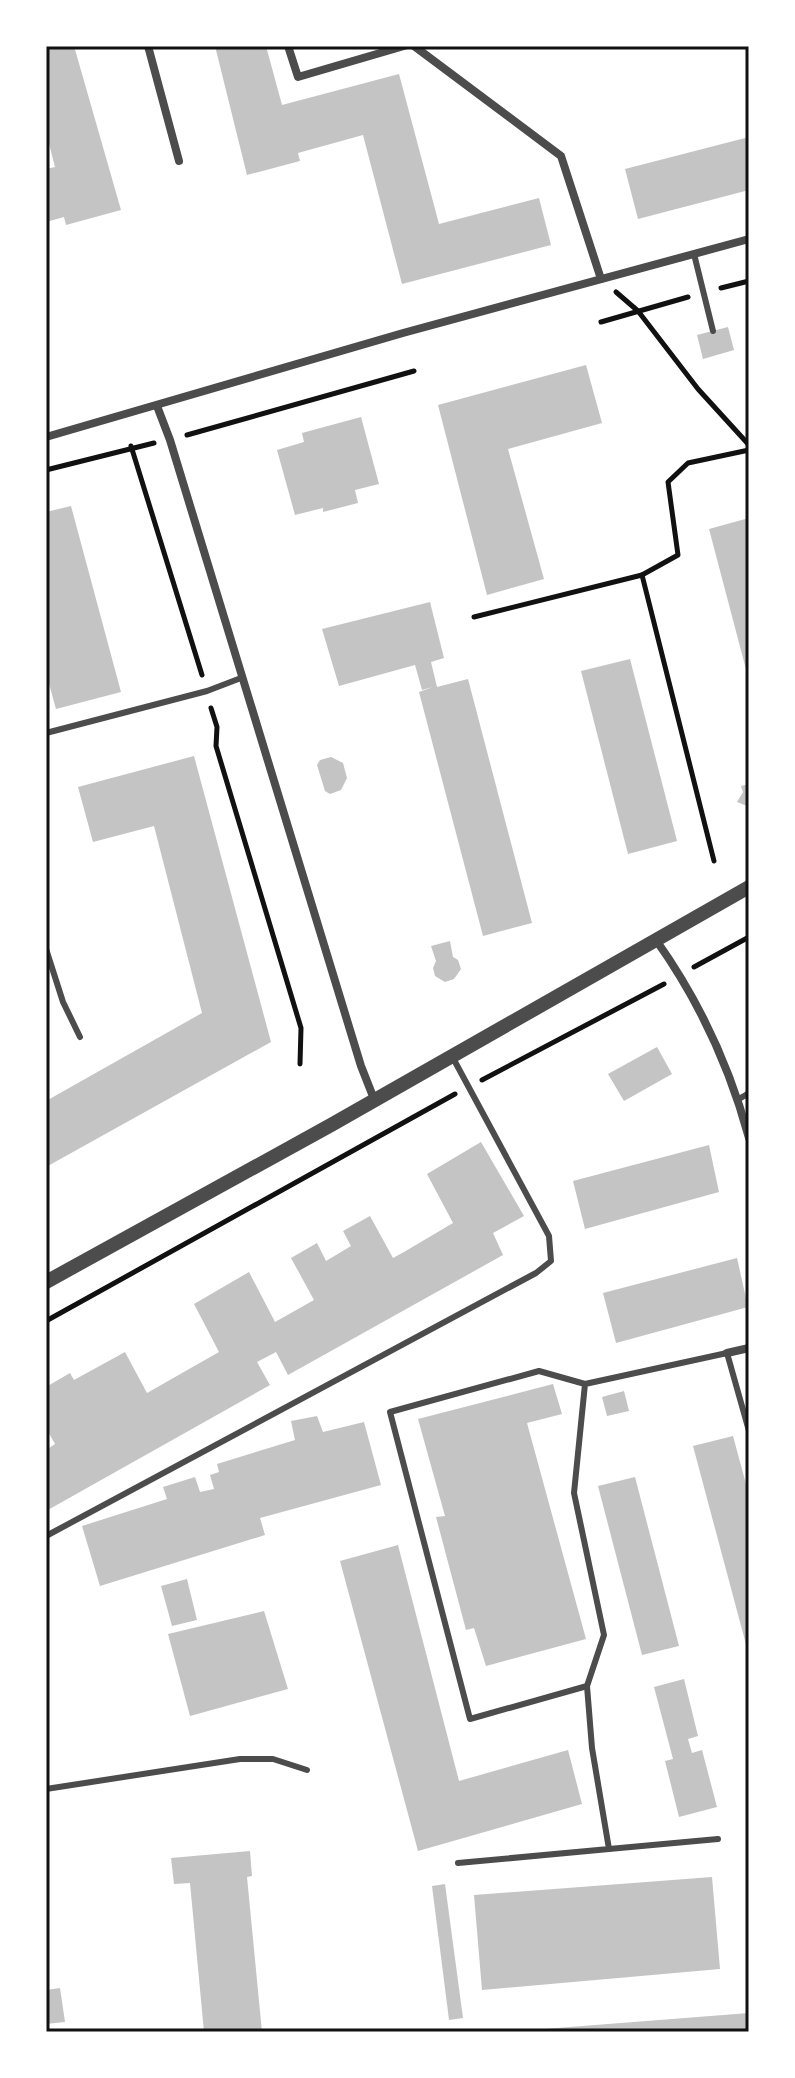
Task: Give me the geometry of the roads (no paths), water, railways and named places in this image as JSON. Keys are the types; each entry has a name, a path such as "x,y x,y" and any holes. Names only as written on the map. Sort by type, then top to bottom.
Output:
{"street":[{"path":"148,46 179,161"},
{"path":"288,46 298,77 404,46"},
{"path":"414,46 561,156 601,279"},
{"path":"46,437 403,333 749,239"},
{"path":"157,406 361,1066 374,1099"},
{"path":"46,1282 749,887"},
{"path":"656,940 681,975 739,1099 749,1138"},
{"path":"727,1353 749,1348"}],"lane":[{"path":"694,254 713,331"},
{"path":"46,733 207,691 241,678"},
{"path":"46,949 63,1002 80,1037"},
{"path":"46,1536 536,1273 551,1261 549,1236 451,1055"},
{"path":"739,1099 749,1093"},
{"path":"587,1686 470,1719 390,1412 539,1371 585,1384 727,1353 749,1431"},
{"path":"585,1384 574,1493 604,1635 587,1686 592,1748 609,1849"},
{"path":"46,1789 240,1759 273,1759 307,1770"},
{"path":"458,1863 718,1839"}]}
